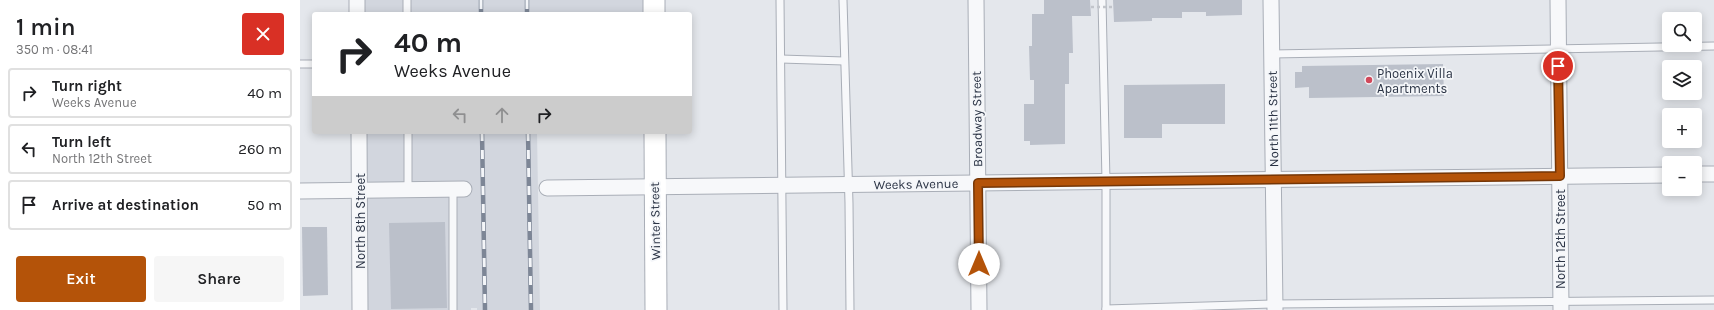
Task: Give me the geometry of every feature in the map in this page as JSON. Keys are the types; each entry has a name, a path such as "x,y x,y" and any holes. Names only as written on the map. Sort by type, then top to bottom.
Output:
{"street":[{"path":"357,0 357,12"},
{"path":"654,0 654,12"},
{"name":"Broadway Street","path":"976,0 979,310"},
{"name":"North 11th Street","path":"1271,0 1275,307"},
{"name":"North 12th Street","path":"1558,0 1561,306"},
{"name":"North 8th Street","path":"359,134 360,310"},
{"name":"Winter Street","path":"655,134 656,310"},
{"path":"1702,174 1714,174"},
{"name":"Weeks Avenue","path":"547,188 1662,175"},
{"path":"300,190 458,189"}],"lane":[{"path":"407,0 407,12"},
{"path":"780,0 783,310"},
{"path":"843,0 850,310"},
{"path":"1102,0 1106,182 1106,310 1275,307 1561,306 1714,300"},
{"path":"1272,54 1714,46"},
{"path":"781,59 844,62"},
{"path":"300,64 312,64"},
{"path":"408,134 408,189"},
{"path":"453,310 458,189"}],"path":[{"path":"1091,7 1114,7"}],"shaded area":[{"path":"357,0 654,0 654,12 357,12"},
{"path":"359,134 537,134 540,310 477,310 477,308 471,308 471,310 360,310"}],"building":[{"path":"1044,0 1090,0 1091,16 1072,16 1073,53 1069,53 1069,84 1065,84 1065,144 1030,145 1030,141 1024,141 1024,104 1034,104 1034,80 1030,80 1029,46 1032,46 1032,14 1044,14"},
{"path":"1113,0 1242,0 1242,15 1206,16 1206,12 1182,12 1182,18 1152,18 1152,21 1114,22"},
{"name":"Phoenix Villa Apartments","path":"1443,64 1444,96 1309,98 1309,87 1295,88 1295,72 1302,72 1302,66"},
{"path":"1225,84 1225,124 1162,124 1162,138 1124,138 1124,85"},
{"path":"445,222 447,308 391,309 389,223"},
{"path":"302,227 327,227 328,295 303,296"}],"railway":[{"path":"481,0 481,12"},
{"path":"527,0 527,12"},
{"path":"482,134 485,310"},
{"path":"528,134 531,310"}],"place":[{"name":"Phoenix Villa Apartments","path":"1369,80"}],"route":[{"path":"979,264 978,183 1560,176 1558,66"}]}
